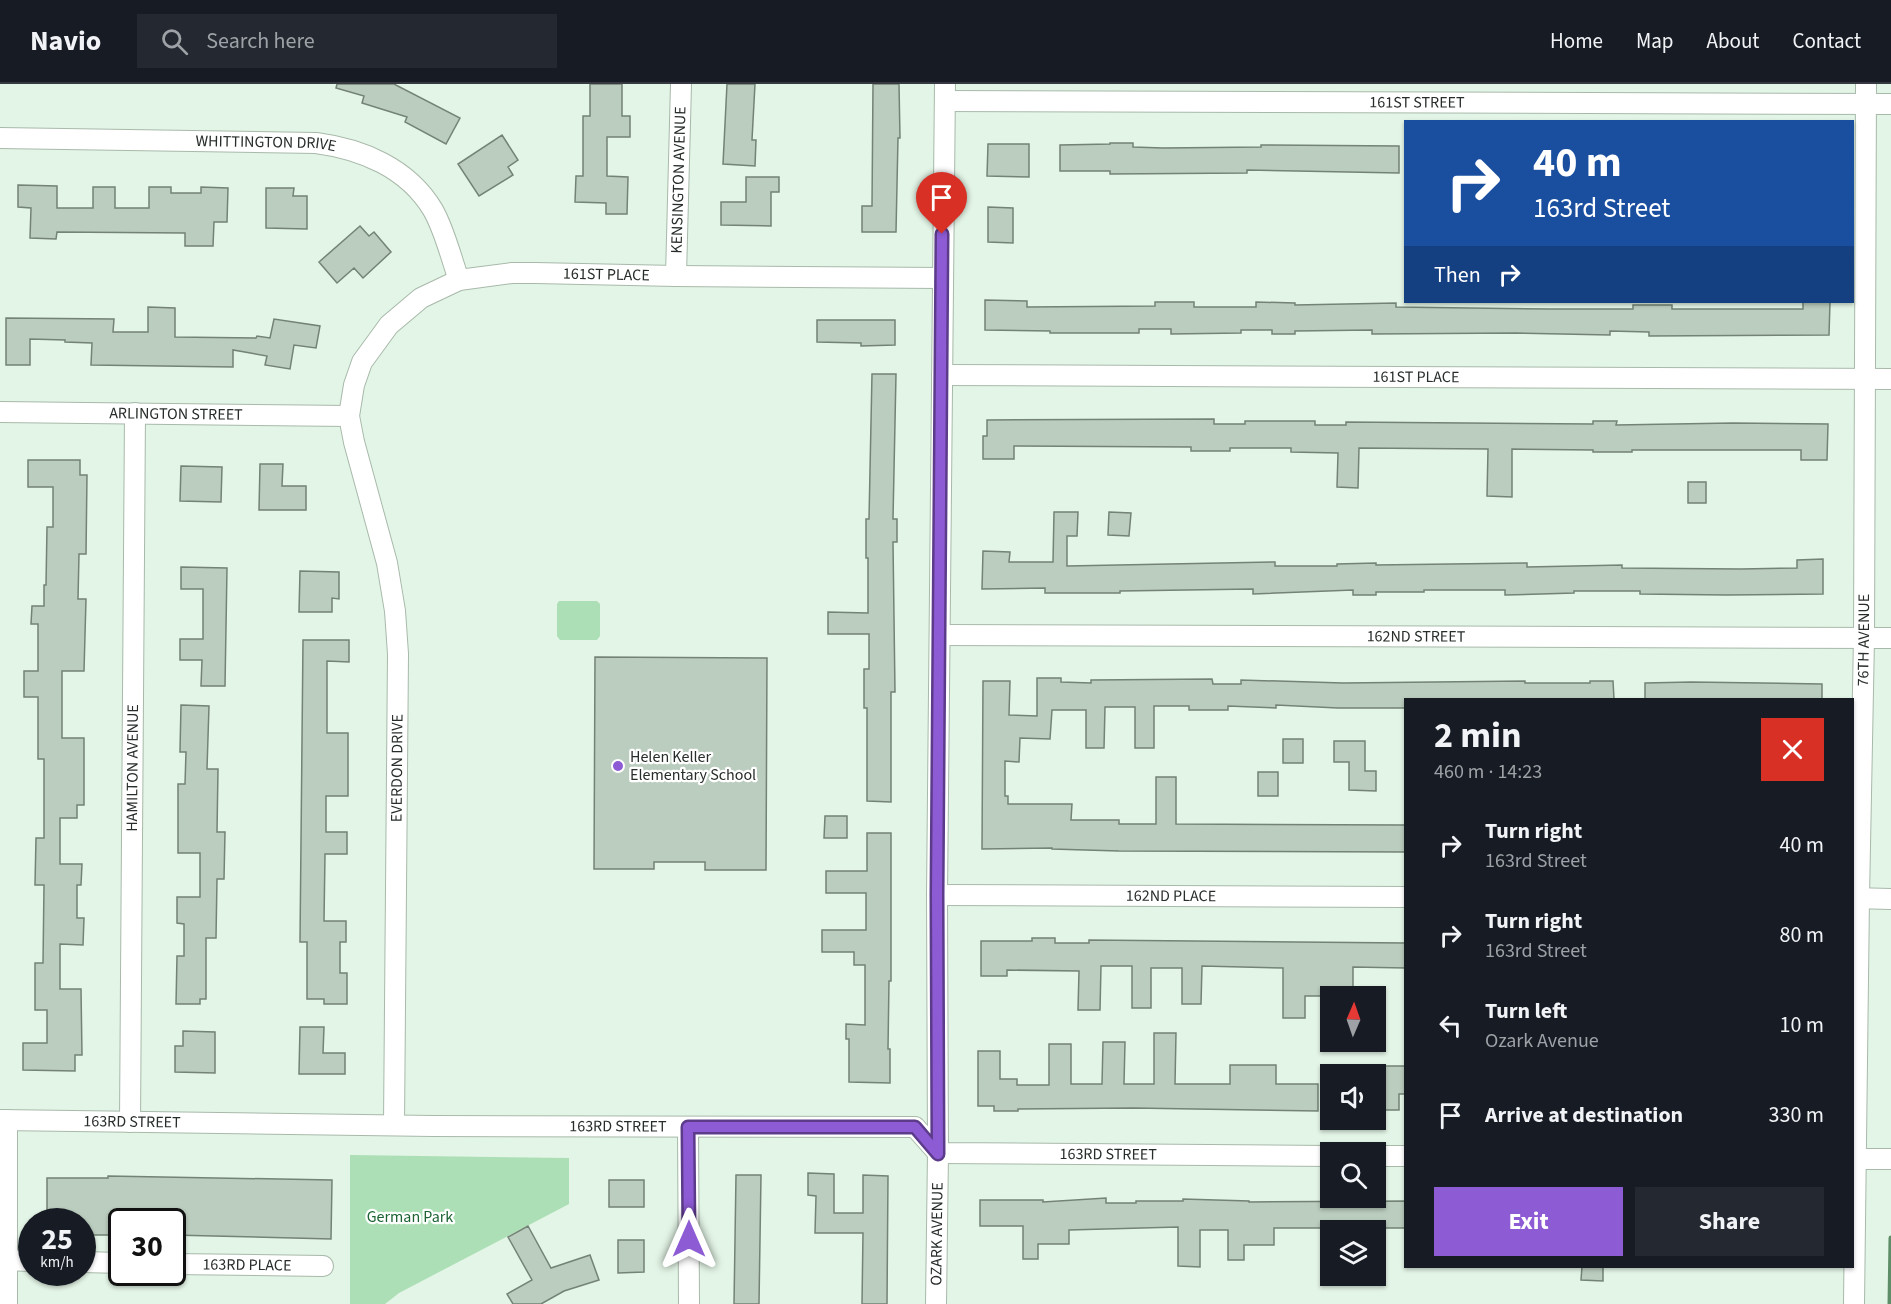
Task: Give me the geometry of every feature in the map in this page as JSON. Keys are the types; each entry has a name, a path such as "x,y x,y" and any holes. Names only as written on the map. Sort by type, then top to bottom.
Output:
{"street":[{"name":"KENSINGTON AVENUE","path":"676,276 681,84"},
{"name":"76TH AVENUE","path":"1854,1304 1868,1159 1856,898 1864,638 1866,84"},
{"name":"161ST STREET","path":"945,93 1891,104"},
{"name":"OZARK AVENUE","path":"936,1304 937,895 945,93"},
{"name":"WHITTINGTON DRIVE","path":"0,138 316,143 341,146 392,168 414,187 433,210 459,280"},
{"name":"161ST PLACE","path":"350,416 354,386 362,362 384,331 421,298 459,280 512,273 942,278"},
{"name":"161ST PLACE","path":"942,375 1891,379"},
{"name":"ARLINGTON STREET","path":"0,412 350,416"},
{"name":"HAMILTON AVENUE","path":"130,1122 135,413"},
{"name":"EVERDON DRIVE","path":"350,416 354,442 387,563 395,611 398,654 394,1125"},
{"name":"162ND STREET","path":"940,635 1891,638"},
{"name":"162ND PLACE","path":"937,895 1404,897"},
{"path":"1856,898 1891,898"},
{"name":"163RD STREET","path":"3,1120 394,1125 915,1127 938,1154 1320,1156"},
{"path":"3,1120 3,1260 7,1304"},
{"path":"688,1127 689,1304"},
{"path":"1386,1156 1404,1156"},
{"path":"3,1260 18,1261"},
{"name":"163RD PLACE","path":"186,1264 323,1266"}],"green space":[{"path":"559,601 597,601 600,604 600,636 597,640 560,640 557,636 557,604"},
{"name":"German Park","path":"350,1155 569,1158 569,1204 399,1293 385,1304 350,1304"}],"building":[{"path":"337,84 394,84 460,118 446,144 405,122 407,117 362,103 364,96 336,88"},
{"path":"590,84 622,84 622,116 630,116 630,137 607,137 607,176 628,177 627,214 606,214 606,203 575,202 576,176 583,176 583,116 590,116"},
{"path":"727,84 755,84 752,140 756,140 755,166 723,164"},
{"path":"873,84 899,84 900,138 898,138 896,232 862,232 862,206 872,206"},
{"path":"502,135 518,160 508,167 513,175 479,196 458,164"},
{"path":"1133,143 1133,147 1163,148 1261,147 1261,145 1399,146 1399,173 1247,170 1247,173 1110,174 1110,171 1060,171 1060,145"},
{"path":"988,144 1029,144 1029,177 987,176"},
{"path":"746,177 779,177 779,192 771,192 771,226 721,225 721,202 746,202"},
{"path":"18,185 57,186 57,208 93,208 93,187 115,187 115,208 149,208 149,187 171,187 171,193 201,193 201,187 228,188 227,222 214,222 213,246 185,246 185,233 57,232 56,239 30,238 31,208 18,207"},
{"path":"266,188 294,188 293,196 307,196 307,229 266,228"},
{"path":"988,207 1013,208 1013,243 988,242"},
{"path":"360,226 369,236 374,232 391,252 363,278 354,268 337,283 319,262"},
{"path":"985,300 1027,301 1027,307 1155,306 1155,302 1194,302 1194,307 1256,307 1256,302 1295,303 1295,305 1396,303 1396,307 1551,309 1633,309 1633,305 1672,305 1672,309 1803,309 1803,303 1830,303 1829,335 1649,336 1649,332 1610,331 1610,335 1372,334 1372,330 1295,331 1295,334 1272,334 1272,330 1241,330 1241,333 1171,334 1171,329 1139,329 1139,333 985,330"},
{"path":"148,307 175,308 175,337 256,338 257,336 270,338 274,319 320,326 316,348 294,345 290,369 265,365 267,356 233,350 233,367 91,365 92,343 30,339 30,365 6,365 6,318 114,319 113,332 148,332"},
{"path":"817,320 895,320 895,345 861,346 861,343 817,342"},
{"path":"872,374 896,374 893,519 897,519 897,542 893,542 895,692 891,692 891,802 867,801 867,708 864,708 864,669 869,669 869,634 828,634 828,612 868,613 866,519 869,519"},
{"path":"1214,419 1214,424 1245,424 1245,421 1315,421 1315,425 1346,425 1346,422 1593,424 1593,421 1617,421 1616,425 1828,424 1827,460 1801,460 1801,450 1593,452 1593,450 1512,449 1512,497 1487,496 1488,449 1359,448 1358,488 1337,487 1338,453 1291,452 1291,448 1230,448 1230,451 1191,451 1191,447 1014,446 1014,459 983,459 983,436 987,436 987,420"},
{"path":"28,460 80,460 80,475 87,475 86,554 79,554 78,599 86,599 84,671 62,671 62,738 84,738 84,805 77,805 77,818 60,818 60,864 82,864 81,885 77,885 77,918 84,918 83,945 60,944 60,989 81,989 82,1055 75,1055 75,1071 23,1070 23,1043 47,1043 47,1010 35,1010 35,963 43,963 44,885 35,885 36,838 44,838 44,759 38,759 38,697 24,697 24,671 38,671 38,624 31,624 32,606 44,606 47,527 53,527 53,487 28,487"},
{"path":"260,464 283,464 282,486 306,486 306,510 259,510"},
{"path":"181,466 222,467 221,502 180,501"},
{"path":"1688,482 1706,482 1706,503 1688,503"},
{"path":"1054,512 1078,512 1077,536 1067,536 1067,566 1275,562 1275,566 1527,563 1527,567 1622,565 1622,568 1741,569 1797,568 1797,560 1823,559 1823,594 1640,594 1640,591 1574,591 1574,593 1505,595 1505,590 1424,590 1424,592 1376,592 1376,595 1353,595 1353,590 1253,594 1253,589 1045,593 1045,588 982,589 983,551 1010,552 1009,562 1053,562"},
{"path":"1109,512 1131,513 1129,536 1108,535"},
{"path":"181,567 227,568 225,686 201,686 202,660 180,660 180,639 203,639 203,589 181,589"},
{"path":"300,571 339,572 339,599 332,598 332,612 299,612"},
{"path":"303,640 349,640 349,662 327,661 327,733 348,733 348,796 326,796 326,832 347,832 347,854 325,854 324,921 346,921 346,942 340,942 340,973 347,973 347,1004 324,1004 324,999 307,999 307,942 300,942"},
{"path":"595,657 767,658 766,870 705,870 705,862 654,862 654,869 594,869"},
{"path":"1037,678 1061,678 1061,682 1091,683 1091,680 1212,679 1213,684 1241,684 1241,680 1343,683 1525,681 1525,683 1590,683 1590,681 1613,681 1614,698 1404,698 1404,708 1276,705 1276,708 1228,706 1228,710 1189,710 1189,706 1154,706 1154,748 1135,748 1135,707 1105,707 1104,748 1086,748 1086,710 1052,710 1050,739 1020,738 1019,762 1005,761 1005,796 1008,796 1008,804 1072,804 1071,820 1119,820 1119,824 1156,824 1156,777 1176,777 1176,824 1404,825 1404,852 982,849 983,681 1010,681 1009,715 1037,716"},
{"path":"1645,683 1822,684 1822,698 1645,698"},
{"path":"181,705 209,706 207,769 218,769 217,832 225,832 224,879 217,879 216,938 206,938 206,999 200,999 200,1004 176,1004 177,956 184,956 184,924 177,923 177,897 200,897 200,853 178,853 178,784 185,784 186,752 180,752"},
{"path":"1283,739 1303,739 1303,763 1283,763"},
{"path":"1334,741 1365,741 1365,771 1376,771 1376,791 1349,790 1349,762 1334,762"},
{"path":"1258,772 1278,772 1278,796 1258,796"},
{"path":"825,816 847,816 847,838 824,838"},
{"path":"867,833 891,833 891,981 889,981 888,1049 890,1049 890,1083 849,1082 849,1039 846,1039 846,1024 865,1025 865,965 854,965 854,952 822,952 822,930 866,930 866,893 826,893 826,871 867,871"},
{"path":"1032,938 1055,938 1055,943 1089,943 1089,940 1404,943 1404,968 1353,967 1353,986 1320,986 1320,996 1305,996 1305,1018 1283,1018 1283,968 1202,966 1201,1004 1182,1004 1182,968 1151,968 1151,1008 1132,1008 1132,966 1101,966 1100,1010 1078,1010 1079,971 1007,970 1007,976 981,976 981,941 1032,941"},
{"path":"300,1027 324,1027 323,1053 345,1053 345,1074 299,1074"},
{"path":"183,1031 215,1032 215,1073 175,1072 175,1046 183,1046"},
{"path":"1154,1033 1176,1033 1175,1084 1230,1084 1230,1065 1276,1065 1276,1084 1318,1084 1318,1111 1133,1108 994,1111 994,1106 978,1106 978,1051 1000,1051 1000,1079 1017,1079 1017,1085 1049,1085 1049,1044 1071,1044 1071,1084 1102,1084 1103,1042 1125,1042 1124,1084 1154,1084"},
{"path":"1386,1066 1404,1066 1404,1094 1399,1094 1399,1110 1386,1110"},
{"path":"808,1173 834,1174 834,1213 863,1213 863,1175 888,1176 887,1304 862,1304 863,1233 815,1233 816,1196 808,1195"},
{"path":"736,1175 761,1175 759,1304 734,1304"},
{"path":"108,1176 332,1180 331,1239 186,1235 186,1208 108,1208 108,1235 96,1235 96,1208 47,1208 47,1178 108,1178"},
{"path":"609,1180 644,1180 644,1207 609,1207"},
{"path":"1106,1198 1106,1203 1183,1201 1183,1199 1320,1202 1320,1208 1386,1208 1386,1201 1404,1201 1404,1228 1386,1228 1386,1220 1320,1220 1320,1228 1274,1228 1274,1245 1244,1245 1244,1260 1228,1260 1228,1230 1200,1230 1200,1267 1178,1266 1178,1227 1069,1230 1069,1244 1038,1244 1038,1259 1023,1259 1023,1226 980,1226 980,1200 1043,1200 1043,1202"},
{"path":"528,1226 551,1268 590,1255 599,1280 564,1291 541,1304 513,1304 507,1294 532,1280 508,1237"},
{"path":"618,1240 644,1240 644,1272 618,1273"},
{"path":"1582,1268 1603,1268 1603,1281 1581,1280"}],"waterway":[{"path":"1890,1304 1891,1238"}],"place":[{"name":"Helen Keller Elementary School","path":"618,766"}],"route":[{"path":"689,1239 688,1127 915,1127 938,1154 937,895 942,234"}]}
